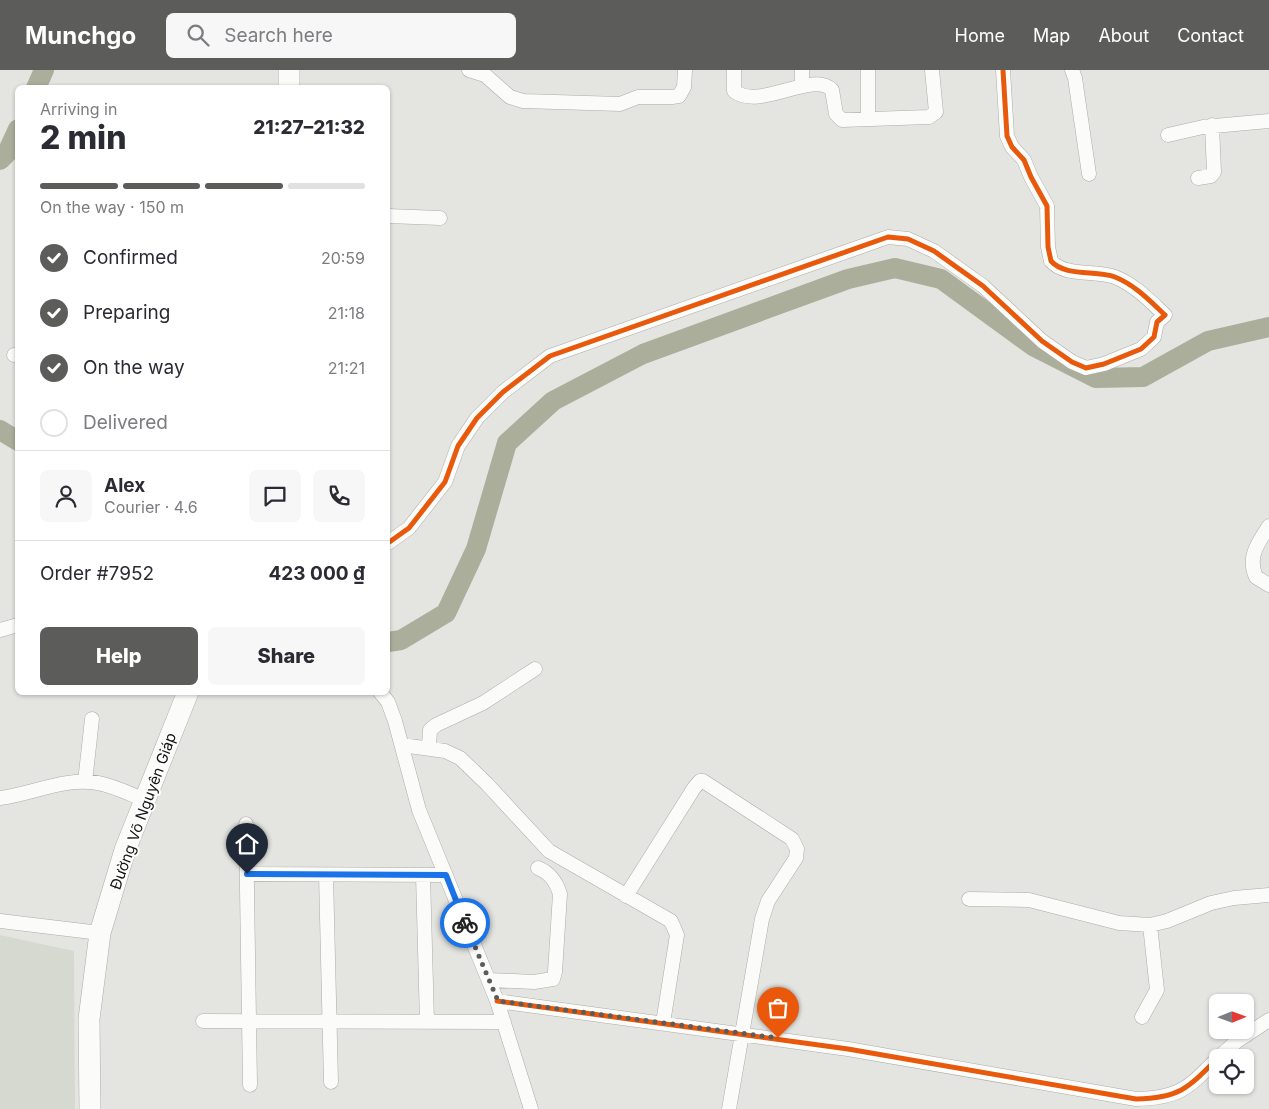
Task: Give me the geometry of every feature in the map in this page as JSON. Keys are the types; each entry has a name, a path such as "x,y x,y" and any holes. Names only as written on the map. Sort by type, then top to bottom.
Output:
{"highway":[{"path":"288,85 289,70"},
{"name":"Đường Võ Nguyên Giáp","path":"90,1109 89,1019 100,933 125,850 187,695"}],"street":[{"path":"468,70 491,79 514,100 590,104 620,104 638,97 679,96 684,86 685,70"},
{"path":"734,70 734,91 745,97 818,83 830,86 834,95 836,114 842,120 929,117 936,112 932,70"},
{"path":"802,70 802,86"},
{"path":"868,70 868,119"},
{"path":"390,542 409,528 445,482 458,446 476,418 502,392 550,356 888,237 908,239 934,251 983,286 1042,341 1072,362 1086,368 1104,364 1141,349 1154,337 1157,322 1165,315 1125,282 1108,275 1062,268 1051,261 1048,247 1047,206 1024,160 1012,147 1007,136 1004,70"},
{"path":"1072,70 1075,78 1089,174"},
{"path":"1168,134 1212,126 1269,121"},
{"path":"1198,178 1211,176 1214,172 1212,126"},
{"path":"390,216 440,218"},
{"path":"1269,526 1255,547 1252,558 1256,577 1269,586"},
{"path":"0,630 15,626"},
{"path":"429,748 430,730 436,725 483,703 535,669"},
{"path":"382,695 392,710 414,794 498,1001 530,1109"},
{"path":"85,782 92,719"},
{"path":"402,745 445,751 460,758 487,784 549,851 671,921 676,930 663,1023"},
{"path":"626,896 694,788 703,781 792,839 797,849 796,858 764,909 729,1109"},
{"path":"0,798 51,786 85,782 100,783 145,800"},
{"path":"246,824 250,1085"},
{"path":"489,980 534,982 553,979 556,972 560,894 558,885 553,879 546,872 538,868"},
{"path":"247,874 446,875"},
{"path":"326,875 331,1082"},
{"path":"423,875 427,1022"},
{"path":"969,898 1029,900 1127,925 1150,925 1167,921 1211,903 1234,898 1269,895"},
{"path":"0,921 100,933"},
{"path":"1142,1018 1156,990 1150,925"},
{"path":"498,1001 743,1033 933,1062 1136,1099 1166,1097 1178,1093 1209,1067"},
{"path":"1228,1049 1269,1020"},
{"path":"203,1021 504,1022"}],"shaded area":[{"path":"0,935 74,951 75,1109 0,1109"}],"waterway":[{"path":"37,85 44,70"},
{"path":"0,160 7,153 15,136"},
{"path":"390,642 401,640 446,613 476,549 507,443 553,401 643,354 848,279 895,268 941,279 1033,346 1096,378 1143,377 1208,341 1269,327"},
{"path":"0,430 15,439"}],"cycle path":[{"path":"390,542 409,528 445,482 458,446 477,418 503,392 550,356 888,237 908,239 934,251 983,286 1042,341 1072,362 1086,368 1104,364 1141,349 1154,337 1157,322 1165,315 1142,294 1122,280 1107,275 1064,269 1051,261 1048,247 1047,206 1024,160 1012,147 1007,136 1003,70"},
{"path":"497,1001 848,1049 1136,1099 1173,1093 1190,1084 1209,1067"}],"way so far":[{"path":"465,923 498,1001 778,1038"}],"route":[{"path":"247,874 446,875 465,923"}]}
